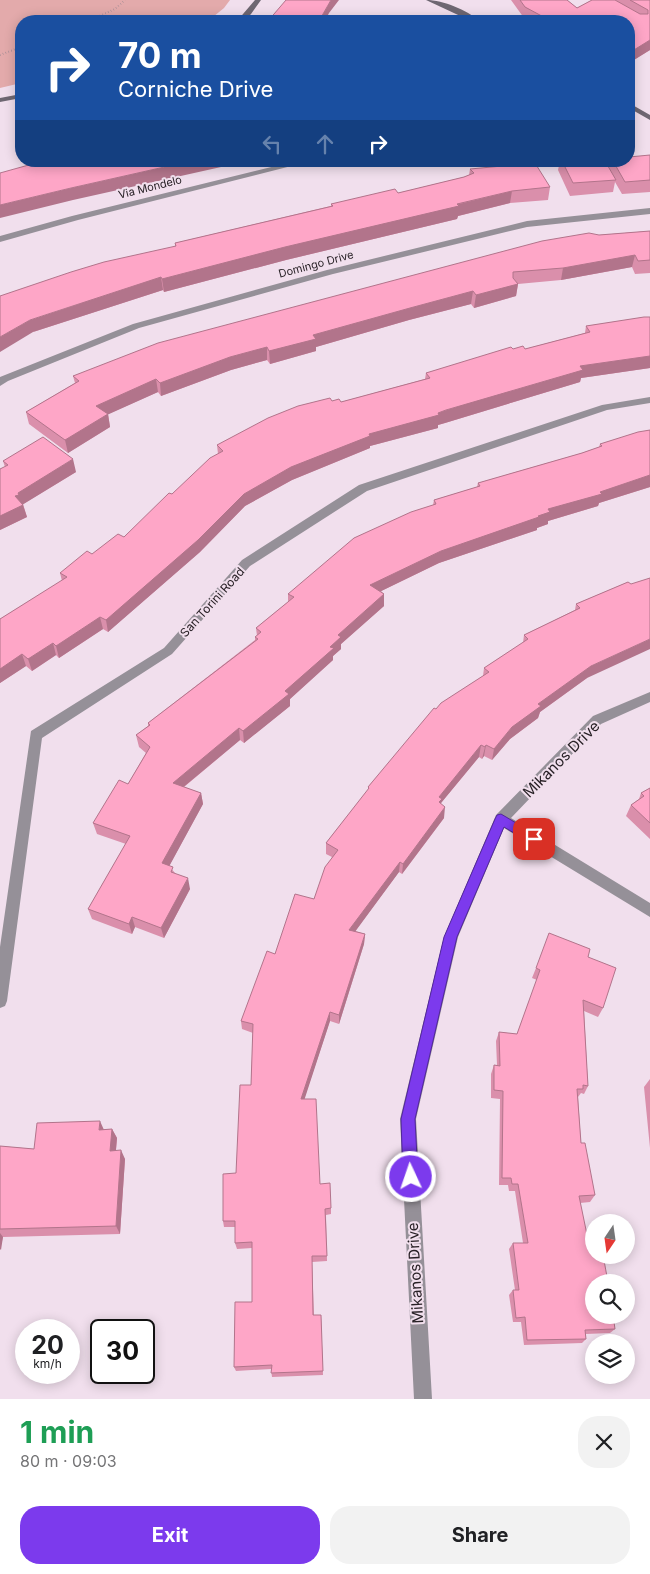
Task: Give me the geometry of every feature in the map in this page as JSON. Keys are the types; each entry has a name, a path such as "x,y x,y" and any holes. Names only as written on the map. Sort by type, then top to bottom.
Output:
{"street":[{"path":"247,15 258,0"},
{"path":"429,0 464,15"},
{"path":"0,100 15,97"},
{"path":"635,109 650,118"},
{"name":"Via Mondelo","path":"0,239 75,218 282,167"},
{"name":"Domingo Drive","path":"0,383 4,379 136,326 330,272 528,224 650,211"},
{"name":"San Torini Road","path":"0,1001 36,735 168,651 246,564 363,488 606,407 650,400"},
{"name":"Mikanos Drive","path":"423,1399 408,1119 451,937 501,819 597,720 650,697"},
{"path":"501,819 650,911"}],"path":[{"path":"102,15 115,9 125,0"},
{"path":"0,55 15,49"}],"shaded area":[{"path":"0,0 230,0 215,15 15,15 15,84 0,88"}],"building":[{"path":"286,0 331,0 322,15 273,15"},
{"path":"520,0 567,0 577,8 592,0 615,0 640,14 648,14 648,10 630,0 650,0 650,40 635,49 635,15 540,15 525,7"},
{"path":"650,155 650,180 625,182 616,167 635,167 635,156"},
{"path":"22,167 164,167 0,205 0,173"},
{"path":"538,167 550,187 512,191 457,204 459,206 285,247 162,279 161,277 30,320 0,337 0,296 104,262 176,246 175,243 333,206 331,204 395,189 398,193 464,177 474,173 470,169"},
{"path":"565,167 608,167 616,180 573,183"},
{"path":"650,231 650,260 638,261 635,255 563,268 513,272 513,278 518,284 476,295 473,291 313,335 316,339 269,351 267,347 230,357 160,383 156,379 96,406 108,414 65,440 26,412 79,381 73,376 158,343 542,241 589,233 599,235"},
{"path":"650,317 650,356 580,366 583,370 446,410 438,413 439,415 369,434 370,436 291,467 244,494 198,540 106,620 100,617 56,646 53,643 28,659 22,654 0,669 0,619 67,577 60,573 87,551 92,554 118,534 124,537 169,493 172,494 210,458 223,451 217,445 268,418 298,406 330,398 332,401 339,399 341,402 430,378 426,373 511,347 513,349 523,346 525,349 590,332 586,326"},
{"path":"650,430 650,475 600,492 602,494 548,509 550,512 539,517 441,551 370,585 384,594 338,635 341,637 330,647 334,648 285,691 289,694 243,731 239,728 173,783 201,793 162,863 173,867 171,872 188,878 161,928 132,917 129,924 88,909 130,836 93,823 119,780 128,784 150,747 136,735 150,725 148,723 258,639 255,637 261,632 256,628 294,597 288,594 354,538 411,512 436,504 434,500 480,486 478,483 582,453 602,446 600,444"},
{"path":"43,437 73,459 18,493 19,495 15,496 23,505 0,516 0,469 8,465 3,461"},
{"path":"650,578 650,639 591,666 538,704 541,706 512,727 494,749 481,745 439,797 442,799 439,802 445,807 403,864 400,862 349,930 365,934 339,1015 330,1012 301,1099 316,1099 320,1184 330,1183 331,1208 325,1209 327,1256 312,1256 313,1315 321,1315 323,1371 271,1373 272,1365 234,1367 235,1302 252,1302 252,1242 235,1243 235,1221 223,1221 223,1174 236,1173 240,1085 251,1085 253,1024 241,1021 267,951 275,954 295,894 314,899 325,867 338,850 326,843 368,787 434,708 436,709 441,703 489,672 484,668 528,639 524,635 580,608 576,604 628,582 631,584"},
{"path":"650,788 650,823 631,805 644,796 641,793"},
{"path":"549,933 590,949 588,957 616,968 603,1008 583,1000 588,1086 583,1085 583,1089 577,1089 581,1143 585,1143 595,1195 579,1196 585,1225 585,1264 605,1264 607,1274 585,1274 585,1324 614,1324 615,1329 585,1330 585,1339 527,1340 525,1317 516,1318 513,1290 519,1290 513,1243 528,1243 518,1184 512,1184 511,1178 502,1178 503,1091 494,1090 494,1065 500,1066 499,1032 517,1034 540,970 536,968"},
{"path":"100,1121 99,1130 112,1129 110,1151 121,1150 116,1226 0,1229 0,1146 34,1149 37,1123"}],"route":[{"path":"411,1177 408,1119 451,937 501,819 534,839"}]}
